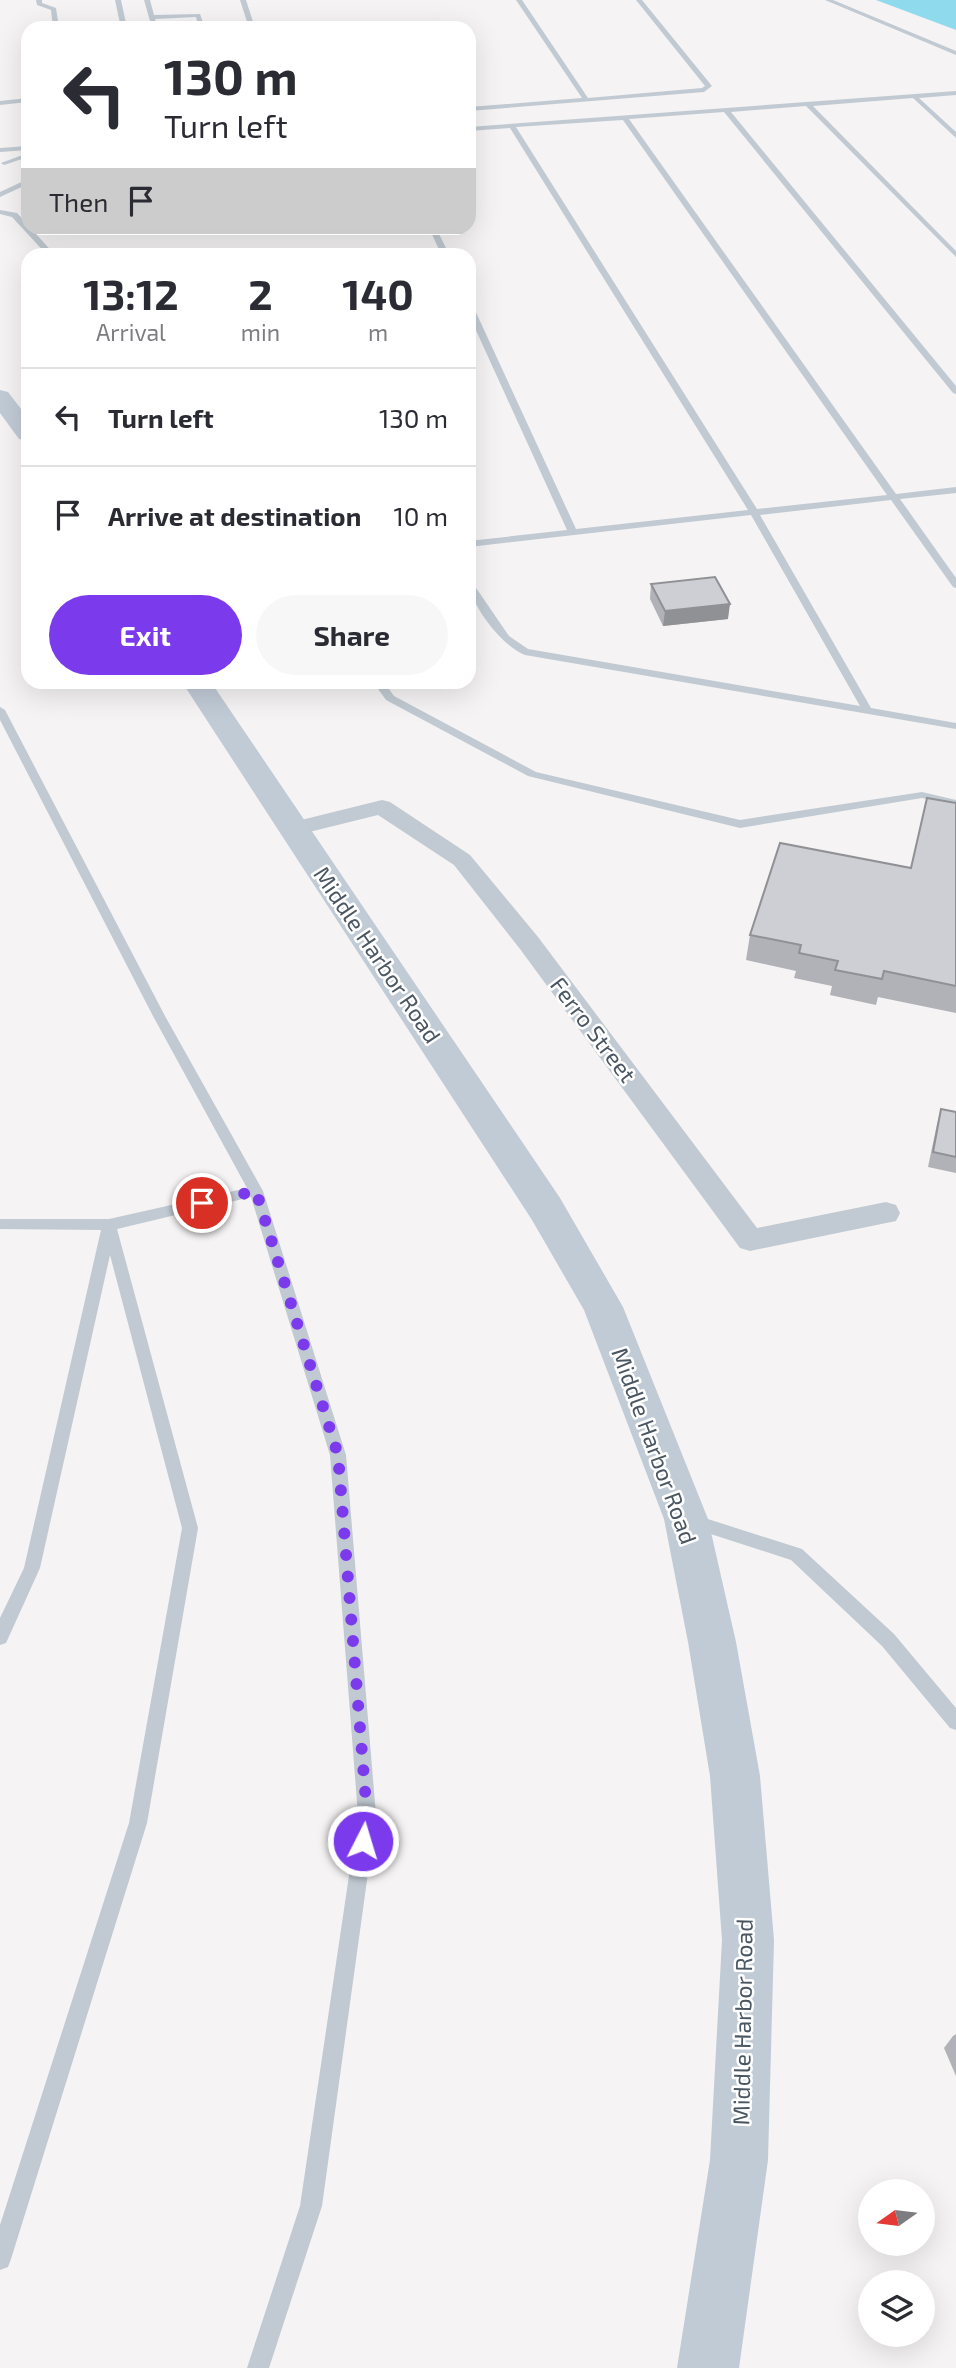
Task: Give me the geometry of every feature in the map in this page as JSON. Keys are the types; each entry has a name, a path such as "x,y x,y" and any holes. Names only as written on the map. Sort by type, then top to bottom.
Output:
{"main road":[{"path":"0,397 21,425"},
{"name":"Middle Harbor Road","path":"201,689 546,1209 603,1307 686,1520 712,1642 735,1776 748,1940 739,2160 708,2368"}],"street":[{"name":"Ferro Street","path":"293,829 382,807 462,860 529,943 750,1240 886,1213"}],"lane":[{"path":"38,0 39,4 54,9 55,21"},
{"path":"118,0 122,21"},
{"path":"147,0 153,21"},
{"path":"243,0 250,21"},
{"path":"519,0 586,100"},
{"path":"476,108 704,90 709,86 639,0"},
{"path":"828,0 956,52"},
{"path":"152,18 198,15 200,21"},
{"path":"476,128 956,93"},
{"path":"914,96 956,136"},
{"path":"0,103 21,101"},
{"path":"808,104 956,255"},
{"path":"726,110 956,391"},
{"path":"624,117 956,585"},
{"path":"512,125 754,512 867,710"},
{"path":"0,150 21,148"},
{"path":"4,163 21,157"},
{"path":"0,195 21,184"},
{"path":"0,203 21,195"},
{"path":"0,212 14,215 21,222"},
{"path":"476,321 573,533"},
{"path":"476,543 956,490"},
{"path":"476,594 505,638 524,652 956,726"},
{"path":"383,689 390,698 532,774 740,824 922,795 956,803"},
{"path":"0,710 159,1016 256,1191 338,1455 367,1815 311,2206 258,2368"},
{"path":"0,1224 109,1225 256,1191"},
{"path":"0,1637 32,1568 109,1225"},
{"path":"0,2259 138,1823 190,1528 109,1225"},
{"path":"686,1520 796,1554 888,1640 956,1722"}],"water":[{"path":"876,0 956,0 956,30"}],"building":[{"path":"715,577 730,604 665,611 651,584"},
{"path":"927,798 956,803 956,986 884,971 882,979 835,970 838,961 799,953 801,945 750,935 780,843 911,868"},
{"path":"941,1109 956,1112 956,1157 933,1152"}],"route":[{"path":"202,1203 256,1191 338,1455 367,1815 363,1841"}]}
